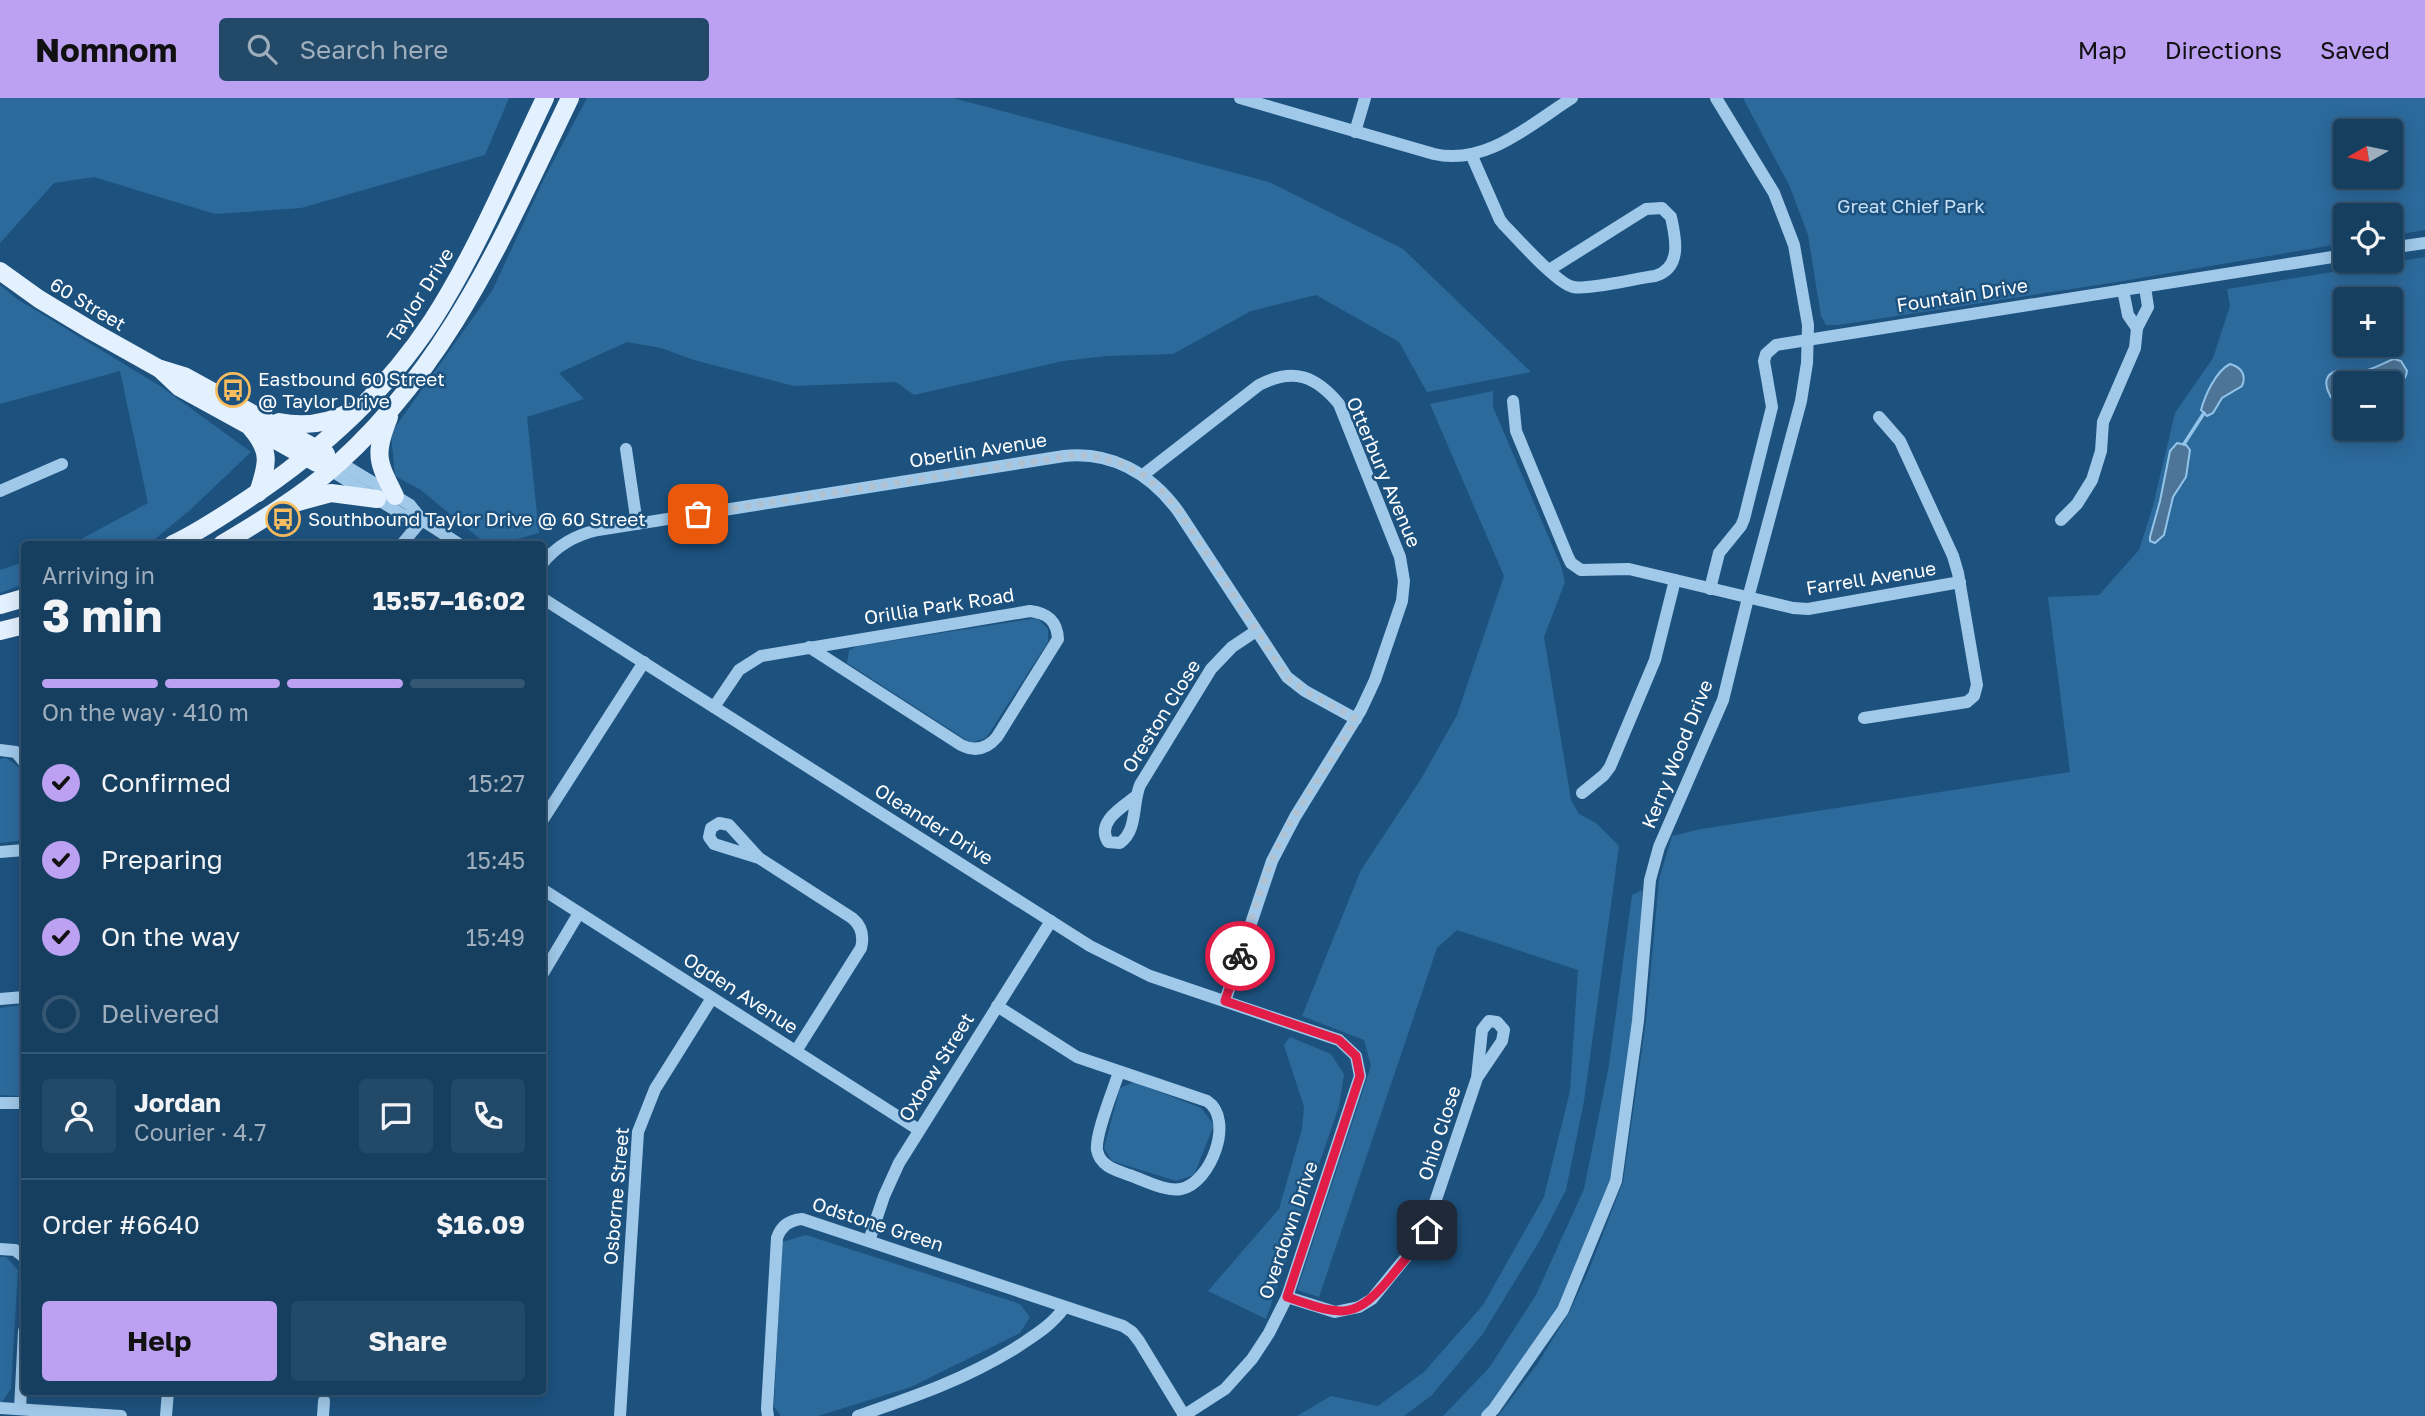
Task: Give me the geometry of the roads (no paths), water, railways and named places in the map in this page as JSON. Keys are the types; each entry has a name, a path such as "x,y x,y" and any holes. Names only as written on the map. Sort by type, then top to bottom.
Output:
{"main road":[{"name":"Taylor Drive","path":"178,541 258,493 313,453 369,402 403,361 451,289 469,256 545,98"},
{"path":"227,541 282,508 335,466 393,408 432,358 475,290 570,98"},
{"name":"60 Street","path":"0,271 57,310 158,368 179,387 257,422 335,466"},
{"path":"258,493 266,471 257,422 299,425 321,423 337,419 369,402"},
{"path":"282,508 331,493 386,498 379,450 393,408"},
{"path":"0,605 21,599"},
{"path":"0,631 21,626"}],"street":[{"path":"1240,98 1440,156 1471,155 1500,143 1572,98"},
{"path":"1355,132 1365,98"},
{"name":"Kerry Wood Drive","path":"1487,1416 1563,1310 1616,1181 1638,1021 1650,880 1659,847 1723,700 1796,421 1807,363 1808,339 1802,285 1786,222 1765,175 1716,98"},
{"path":"1471,155 1500,220 1549,270 1560,281 1577,287 1660,274 1669,269 1674,259 1675,247 1671,217 1662,208 1646,209 1549,270"},
{"path":"2403,246 2425,243"},
{"name":"Fountain Drive","path":"1710,589 1719,553 1744,519 1772,407 1763,361 1776,345 2333,257"},
{"path":"2061,520 2077,504 2092,480 2101,451 2103,422 2135,348 2137,328 2148,307 2145,287"},
{"path":"2123,290 2127,315 2137,328"},
{"name":"Otterbury Avenue","path":"1143,475 1268,380 1303,377 1318,383 1339,404 1392,534 1404,581 1398,617 1375,680 1356,719 1294,817 1279,846 1265,877 1225,1001"},
{"name":"Farrell Avenue","path":"1513,401 1516,431 1571,563 1581,570 1620,568 1786,607 1808,609 1960,582"},
{"path":"1864,718 1967,702 1973,696 1977,685 1960,582 1953,556 1900,441 1879,417"},
{"path":"626,449 637,523"},
{"name":"Oberlin Avenue","path":"546,560 559,547 580,535 637,523 1075,455 1111,460 1143,475 1162,491 1178,510 1291,681 1356,719"},
{"path":"0,491 62,464"},
{"path":"335,466 386,498 403,515 422,520 454,541"},
{"path":"404,541 422,520"},
{"path":"1582,793 1610,767 1655,660 1675,580"},
{"name":"Oleander Drive","path":"546,601 1090,946 1138,971 1327,1036"},
{"name":"Orillia Park Road","path":"714,707 734,675 750,661 770,654 809,647 1030,611 1052,619 1058,639 997,737 989,745 974,750 961,746 809,647"},
{"name":"Oreston Close","path":"1135,797 1146,773 1212,668 1232,647 1256,631"},
{"path":"546,815 644,662"},
{"path":"0,751 16,752 21,758"},
{"path":"0,852 21,850"},
{"path":"759,858 852,918 863,935 861,948 796,1051"},
{"name":"Ogden Avenue","path":"546,892 919,1130"},
{"path":"546,968 579,913"},
{"name":"Oxbow Street","path":"869,1241 890,1181 919,1130 1051,921"},
{"path":"0,999 21,997"},
{"name":"Osborne Street","path":"620,1416 638,1132 655,1089 712,998"},
{"path":"997,1006 1068,1052 1207,1101 1216,1108 1221,1123 1218,1137 1207,1169 1193,1185 1179,1189 1167,1188 1113,1170 1103,1162 1097,1151 1098,1139 1119,1072"},
{"name":"Overdown Drive","path":"1183,1416 1225,1389 1252,1359 1287,1297 1360,1076 1356,1056 1339,1040 1327,1036"},
{"name":"Ohio Close","path":"1287,1297 1320,1308 1344,1312 1366,1304 1379,1292 1427,1230 1477,1078"},
{"path":"0,1103 21,1103"},
{"name":"Odstone Green","path":"768,1416 777,1238 779,1231 788,1223 802,1219 1117,1324 1132,1332 1183,1416"},
{"path":"0,1249 15,1250 21,1255"},
{"path":"859,1416 945,1386 976,1372 1051,1325 1064,1308"},
{"path":"20,1409 21,1390"},
{"path":"166,1416 168,1395"},
{"path":"323,1416 324,1401"},
{"path":"0,1408 121,1416"}],"waterway":[{"path":"2184,444 2204,413"}],"place":[{"name":"Eastbound 60 Street @ Taylor Drive","path":"233,390"},
{"name":"Southbound Taylor Drive @ 60 Street","path":"283,519"}],"park label":[{"name":"Great Chief Park","path":"1911,206"}]}
